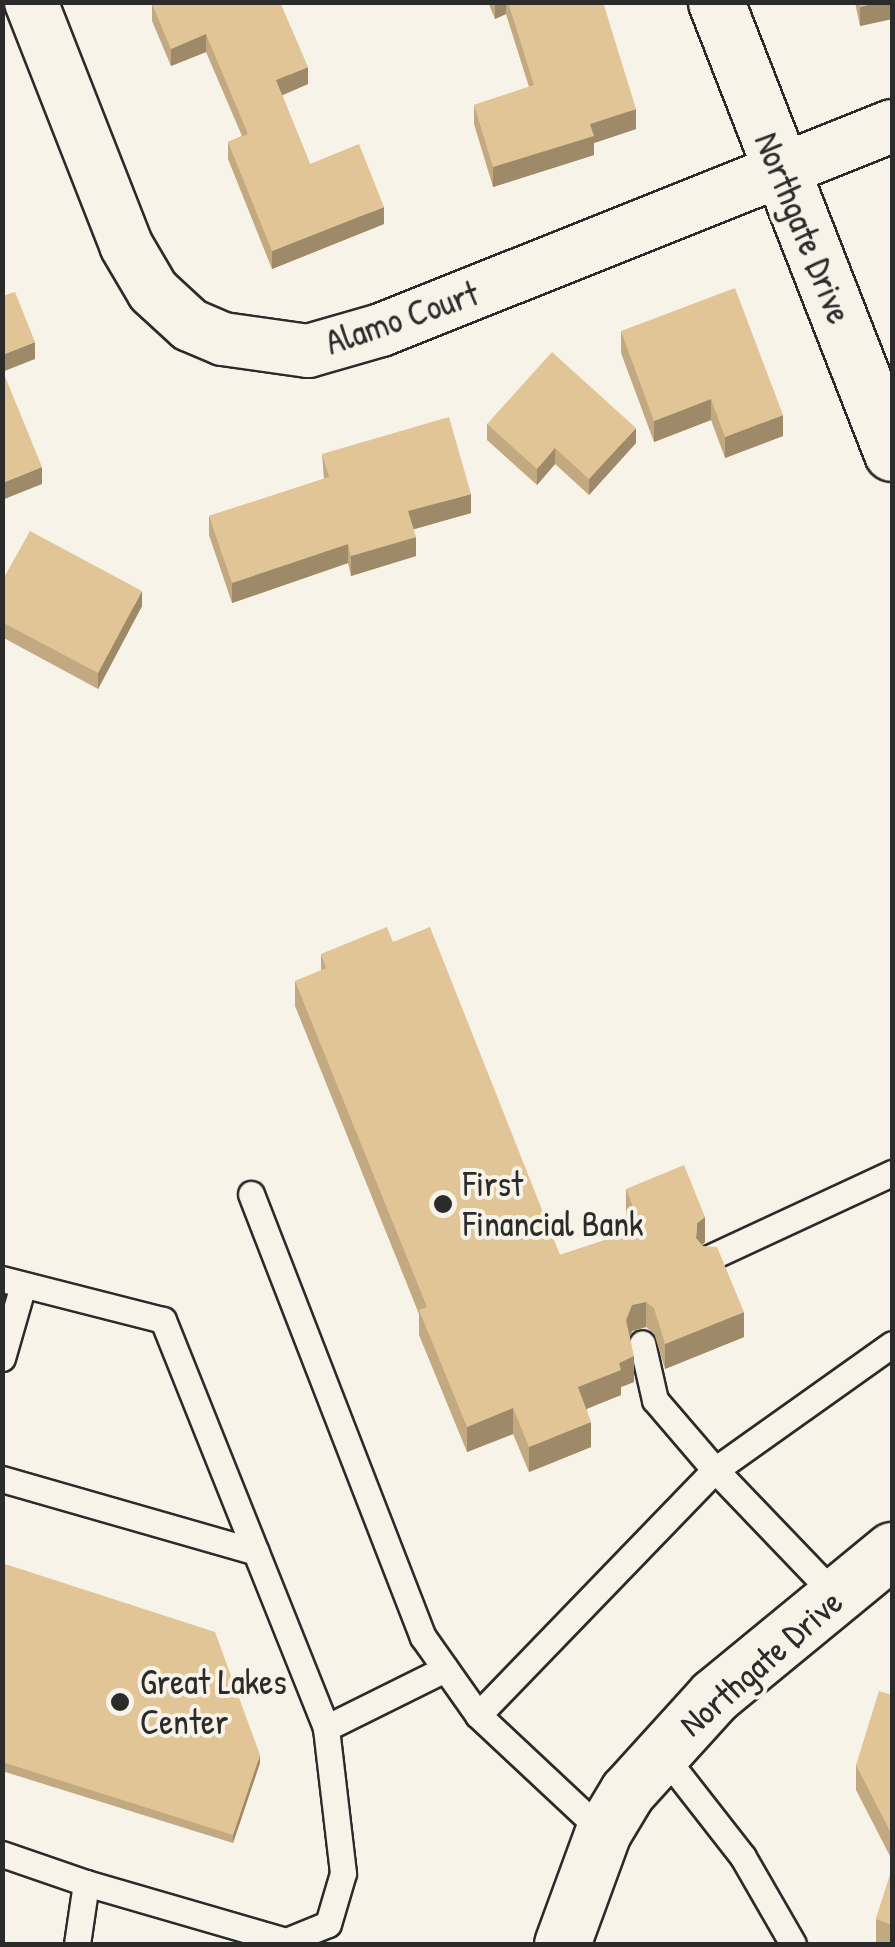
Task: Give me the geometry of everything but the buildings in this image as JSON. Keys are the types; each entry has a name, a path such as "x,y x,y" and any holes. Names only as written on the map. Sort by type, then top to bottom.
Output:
{"street":[{"name":"Alamo Court","path":"30,2 126,245 153,290 190,324 224,339 308,351 382,330 892,126"},
{"name":"Northgate Drive","path":"716,2 892,453"},
{"name":"Northgate Drive","path":"562,1944 603,1832 627,1792 714,1696 892,1550"}],"lane":[{"path":"711,1257 892,1173"},
{"path":"251,1194 423,1638 478,1715 603,1832"},
{"path":"2,1358 13,1282 162,1320 326,1728 343,1873 328,1924 286,1941 86,1883 2,1854"},
{"path":"642,1342 655,1400 837,1597"},
{"path":"478,1715 716,1470 892,1344"},
{"path":"2,1480 256,1552"},
{"path":"326,1728 445,1669"},
{"path":"661,1752 742,1857 793,1944"},
{"path":"77,1944 86,1883"}],"place":[{"name":"First Financial Bank","path":"443,1204"},
{"name":"Great Lakes Center","path":"120,1702"}]}
